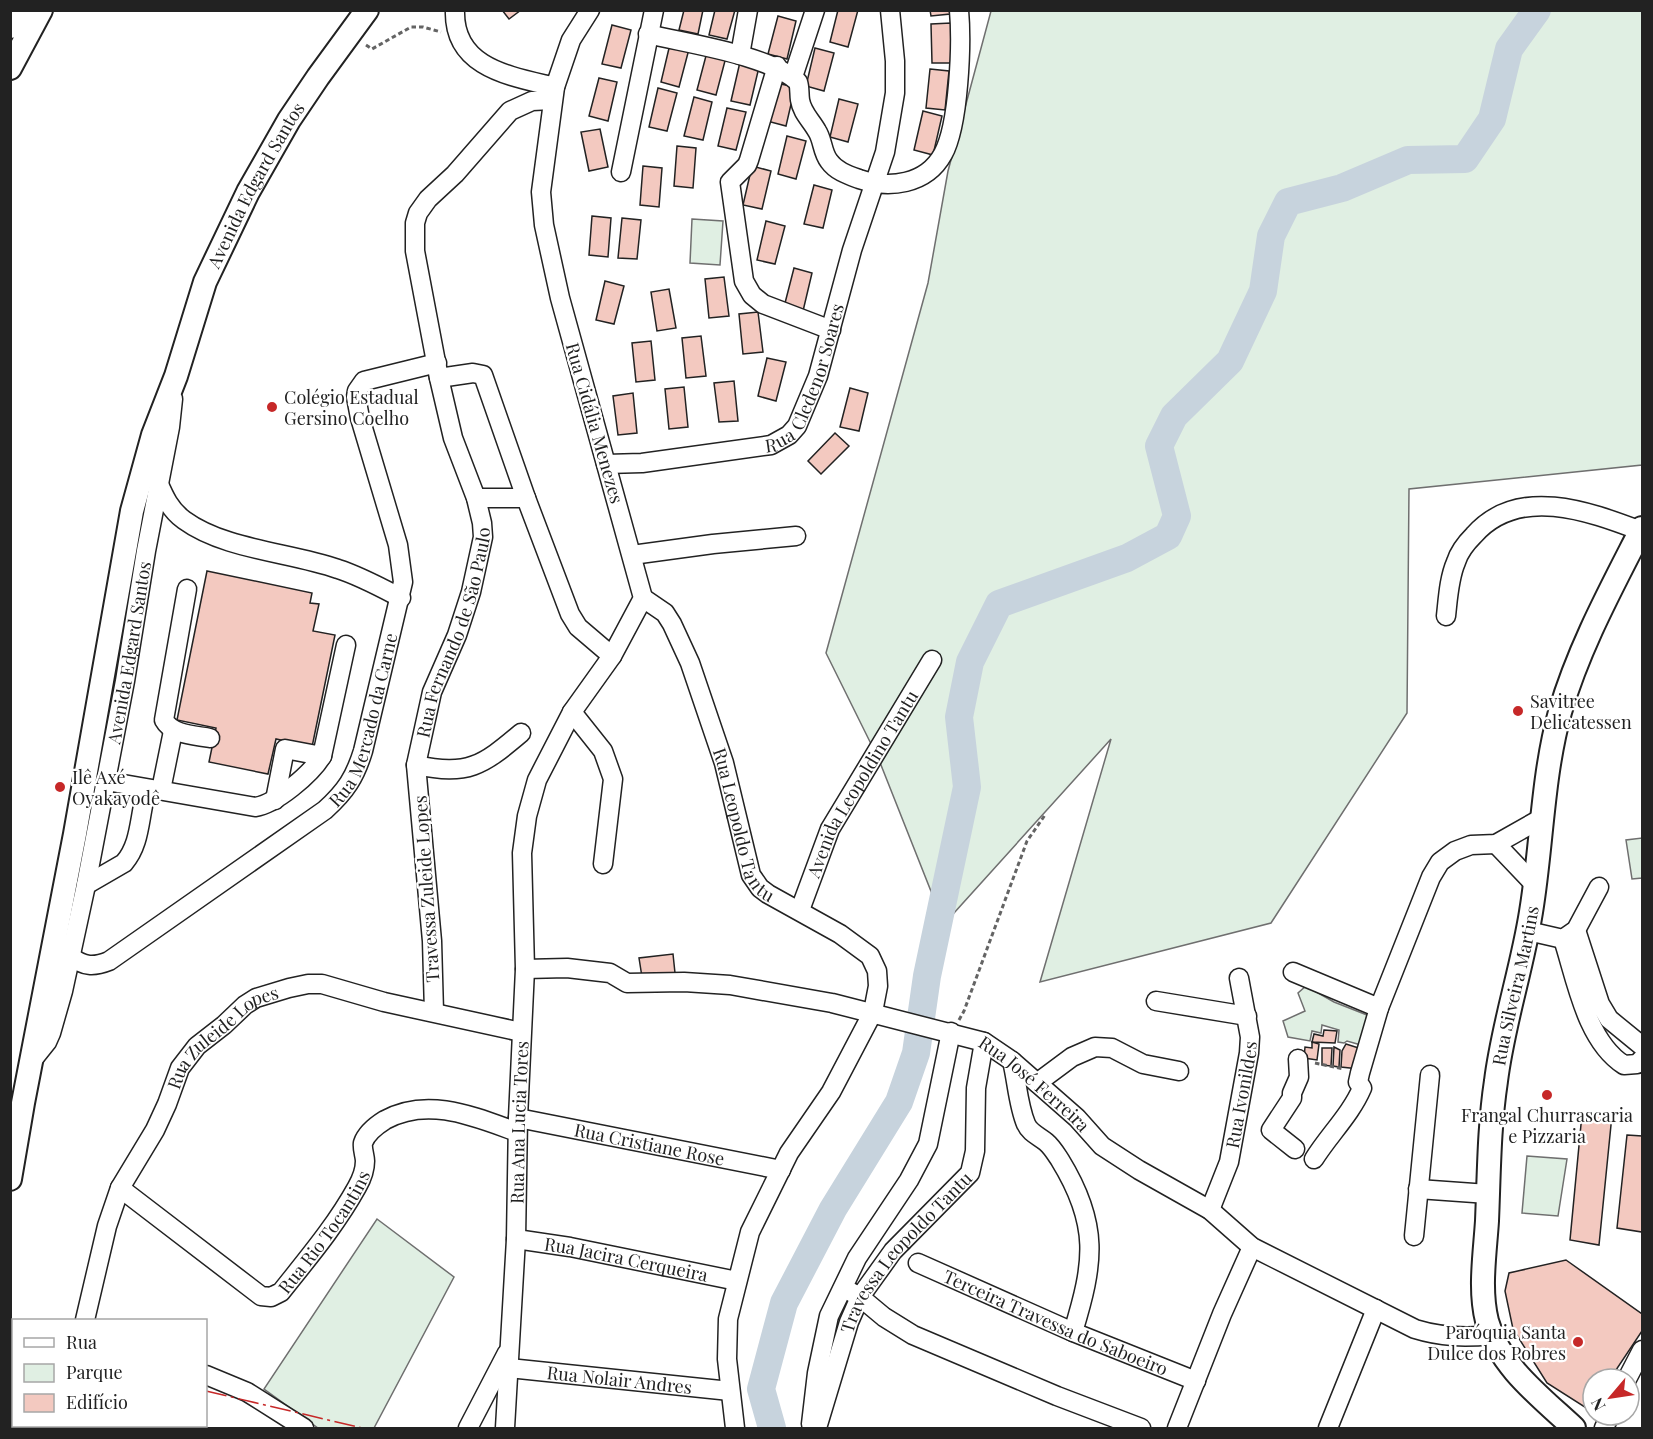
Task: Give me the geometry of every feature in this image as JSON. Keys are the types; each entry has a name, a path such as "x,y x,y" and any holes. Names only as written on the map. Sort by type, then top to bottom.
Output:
{"main road":[{"path":"10,27 30,10"},
{"path":"10,68 41,10"},
{"name":"Avenida Edgard Santos","path":"10,1179 75,834 132,511 153,435 176,376 205,282 248,192 295,112 368,10"},
{"name":"Rua Silveira Martins","path":"1574,1428 1514,1370 1492,1335 1487,1321 1484,1284 1490,1133 1496,1081 1511,1000 1528,931 1547,775 1560,712 1580,654 1642,530"}],"street":[{"path":"455,10 458,37 467,53 495,69 554,93"},
{"name":"Rua Cidália Menezes","path":"590,10 571,40 554,93 541,192 544,225 560,298 643,598"},
{"path":"621,172 654,10"},
{"path":"740,56 748,10"},
{"path":"793,77 815,10"},
{"name":"Rua Cledenor Soares","path":"608,470 771,445 789,435 797,426 818,376 852,250 885,152 895,93 895,61 890,10"},
{"path":"648,34 777,66 798,82 800,100 806,117 817,130 825,156 830,162 846,175 875,184 900,184 915,180 930,171 942,156 949,142 954,121 960,50 959,10"},
{"path":"777,66 749,160 744,169 730,182 744,281 752,295 763,304 831,330"},
{"path":"510,111 521,78"},
{"name":"Rua Fernando de São Paulo","path":"416,765 432,692 457,635 479,561 483,537 476,498 453,438 438,371 415,251 415,223 418,213 428,199 455,174 510,111 532,100 554,93"},
{"name":"Rua Mercado da Carne","path":"70,956 78,963 87,966 110,961 244,868 338,798 357,772 401,598 403,582 398,545 360,418 356,397 357,391 368,379 438,371 483,375 526,498"},
{"name":"Avenida Edgard Santos","path":"31,1062 47,1042 51,1033 63,991 86,885 125,681 158,482 170,427 176,376"},
{"path":"158,482 168,504 184,520 207,532 232,541 338,568 366,579 401,598"},
{"path":"476,498 526,498 570,614 579,627 612,656"},
{"path":"1446,616 1456,561 1469,540 1484,523 1507,511 1560,507 1593,513 1642,530"},
{"path":"632,555 796,536"},
{"path":"188,588 164,720 167,727 173,731 210,738"},
{"path":"603,864 613,779 603,751 572,712 612,656 643,598"},
{"name":"Rua Leopoldo Tantu","path":"643,598 665,613 690,663 724,763 752,875 760,888 840,934 870,956 878,971 878,986 873,1012 831,1092 794,1145 750,1232 728,1319 730,1391 735,1428"},
{"path":"106,781 255,807 275,800 317,764 322,756 346,645"},
{"name":"Avenida Leopoldino Tantu","path":"800,910 830,829 932,660"},
{"name":"Rua Ana Lucia Tores","path":"506,1428 516,1239 521,1032 525,969 522,853 527,816 537,780 572,712"},
{"path":"161,790 173,731"},
{"path":"416,765 454,771 467,769 495,755 521,733"},
{"path":"275,800 285,749 322,756"},
{"name":"Travessa Zuleide Lopes","path":"416,765 432,941 434,1012"},
{"path":"86,885 129,858 134,850 143,806"},
{"path":"1314,1159 1334,1129 1357,1101 1362,1088 1358,1082 1360,1072 1379,1008 1431,877 1440,862 1471,845 1496,844 1542,818"},
{"path":"1496,844 1535,885"},
{"path":"1599,886 1570,934 1589,1018 1603,1046 1624,1065 1637,1064 1642,1059"},
{"path":"1528,931 1570,934"},
{"path":"1570,934 1600,1004 1609,1019 1642,1046"},
{"name":"Rua José Ferreira","path":"525,969 567,968 610,973 631,984 684,982 730,985 783,993 873,1012 984,1042 1012,1061 1077,1118 1102,1146 1210,1210 1252,1247 1415,1329 1435,1335 1471,1338 1492,1335"},
{"path":"1293,972 1379,1008"},
{"name":"Rua Ivonildes","path":"1210,1210 1229,1162 1246,1070 1250,1037 1239,978"},
{"name":"Rua Zuleide Lopes","path":"85,1319 108,1226 120,1188 155,1130 180,1068 187,1056 250,1002 289,988 322,984 384,1002 521,1032"},
{"path":"1156,1001 1247,1016"},
{"path":"811,1428 812,1400 829,1316 857,1258 909,1180 927,1144 951,1032"},
{"name":"Travessa Leopoldo Tantu","path":"817,1428 849,1322 860,1297 893,1251 970,1173 975,1150 976,1088 984,1042"},
{"path":"1037,1083 1072,1057 1095,1047 1112,1048 1143,1064 1179,1071"},
{"path":"1295,1149 1271,1130 1292,1098 1299,1077 1298,1059"},
{"path":"1012,1061 1027,1124 1035,1135 1047,1143 1064,1167 1077,1193 1090,1237 1088,1278 1074,1332"},
{"path":"1414,1236 1431,1075"},
{"name":"Rua Rio Tocantins","path":"120,1188 261,1296 271,1297 281,1292 346,1206 363,1172 365,1164 363,1143 369,1133 380,1123 394,1115 418,1108 463,1113 518,1125"},
{"name":"Rua Cristiane Rose","path":"518,1125 781,1170"},
{"path":"1418,1189 1488,1194"},
{"name":"Rua Jacira Cerqueira","path":"516,1239 570,1247 737,1281"},
{"path":"1177,1428 1222,1314 1252,1247"},
{"name":"Terceira Travessa do Saboeiro","path":"918,1263 1074,1332 1196,1381"},
{"path":"842,1287 913,1335 1057,1396 1141,1428"},
{"path":"1328,1428 1376,1309"},
{"path":"468,1428 511,1345"},
{"path":"1633,1367 1642,1350"},
{"name":"Rua Nolair Andres","path":"509,1368 730,1391"},
{"path":"207,1375 247,1392 304,1428"}],"path":[{"path":"364,44 372,49 411,27 423,27"},
{"path":"951,1032 964,1011 1027,841 1045,815"},
{"path":"1298,1059 1360,1072"}],"green space":[{"path":"991,11 1642,11 1642,465 1409,489 1407,713 1271,923 1040,982 1111,739 944,924 879,760 826,653 928,283 948,171"},
{"path":"692,219 723,221 720,265 690,263"},
{"path":"1642,838 1642,878 1632,879 1626,840"},
{"path":"1306,986 1334,1002 1367,1015 1361,1045 1347,1041 1338,1042 1339,1030 1322,1025 1321,1033 1312,1031 1310,1041 1288,1037 1283,1021 1305,1011 1298,993"},
{"path":"1527,1156 1567,1159 1558,1216 1522,1213"},
{"path":"377,1219 454,1277 374,1428 318,1428 264,1389"}],"building":[{"path":"502,10 521,10 509,19"},
{"path":"684,10 703,10 698,34 679,30"},
{"path":"715,10 735,10 727,39 709,35"},
{"path":"838,10 858,10 848,47 830,42"},
{"path":"930,10 949,10 950,14 931,16"},
{"path":"778,16 796,21 787,59 768,54"},
{"path":"951,23 951,63 932,63 931,24"},
{"path":"612,25 631,30 621,68 602,64"},
{"path":"670,44 689,49 679,87 661,82"},
{"path":"815,48 834,53 824,91 806,86"},
{"path":"707,52 726,57 716,95 697,90"},
{"path":"740,62 759,67 750,105 731,101"},
{"path":"930,69 949,71 945,110 926,108"},
{"path":"599,78 617,82 608,121 589,116"},
{"path":"776,83 795,87 786,126 767,121"},
{"path":"658,88 677,93 667,131 649,127"},
{"path":"694,97 712,102 703,140 684,136"},
{"path":"839,99 858,104 848,142 830,137"},
{"path":"727,108 746,112 736,150 718,146"},
{"path":"923,111 942,116 933,155 914,150"},
{"path":"600,129 608,167 589,171 581,132"},
{"path":"787,136 806,141 796,179 778,174"},
{"path":"677,146 696,148 693,188 674,186"},
{"path":"643,166 662,168 659,207 640,205"},
{"path":"752,166 771,171 762,209 743,205"},
{"path":"814,185 832,190 823,228 804,224"},
{"path":"592,216 611,218 608,257 589,255"},
{"path":"622,218 641,220 637,259 618,258"},
{"path":"766,221 785,226 775,264 757,260"},
{"path":"794,268 812,273 803,311 784,307"},
{"path":"724,277 729,316 709,318 705,279"},
{"path":"605,281 624,286 614,324 596,320"},
{"path":"669,289 676,328 657,331 651,292"},
{"path":"758,312 763,352 743,354 739,314"},
{"path":"701,336 706,376 686,378 682,338"},
{"path":"651,341 655,380 636,382 632,343"},
{"path":"767,358 786,362 776,401 758,396"},
{"path":"734,381 738,421 719,422 714,383"},
{"path":"684,387 688,427 669,429 665,389"},
{"path":"850,388 868,393 859,431 840,427"},
{"path":"633,393 637,433 618,435 613,396"},
{"path":"835,433 849,446 821,474 808,461"},
{"path":"207,571 312,593 310,603 319,604 313,631 335,635 312,747 276,739 268,774 209,762 216,728 177,720"},
{"path":"673,954 675,973 642,977 639,958"},
{"path":"1324,1030 1337,1031 1335,1043 1312,1042 1314,1034 1323,1036"},
{"path":"1312,1042 1319,1044 1317,1060 1304,1058 1305,1047 1312,1048"},
{"path":"1346,1044 1365,1050 1359,1069 1341,1067 1342,1051"},
{"path":"1334,1047 1340,1050 1339,1067 1333,1066"},
{"path":"1322,1048 1332,1048 1331,1066 1322,1065"},
{"path":"1582,1114 1612,1115 1599,1245 1570,1240"},
{"path":"1627,1135 1642,1136 1642,1232 1617,1228"},
{"name":"Paróquia Santa Dulce dos Pobres","path":"1566,1260 1642,1314 1642,1331 1618,1367 1581,1367 1581,1405 1547,1383 1513,1329 1505,1291 1509,1273"}],"waterway":[{"path":"772,1428 761,1389 784,1303 833,1209 899,1102 916,1053 927,976 967,787 959,717 970,662 999,604 1127,558 1168,536 1177,516 1159,446 1174,416 1230,361 1263,291 1271,236 1288,202 1342,188 1408,160 1465,159 1492,119 1509,49 1537,10"}],"power":[{"path":"207,1391 362,1428"},
{"path":"138,1427 144,1428"}],"place":[{"name":"Colégio Estadual Gersino Coelho","path":"272,407"},
{"name":"Savitree Delicatessen","path":"1518,711"},
{"name":"Ilê Axé Oyakayodê","path":"60,787"},
{"name":"Frangal Churrascaria e Pizzaria","path":"1547,1095"},
{"name":"Paróquia Santa Dulce dos Pobres","path":"1578,1342"}]}
